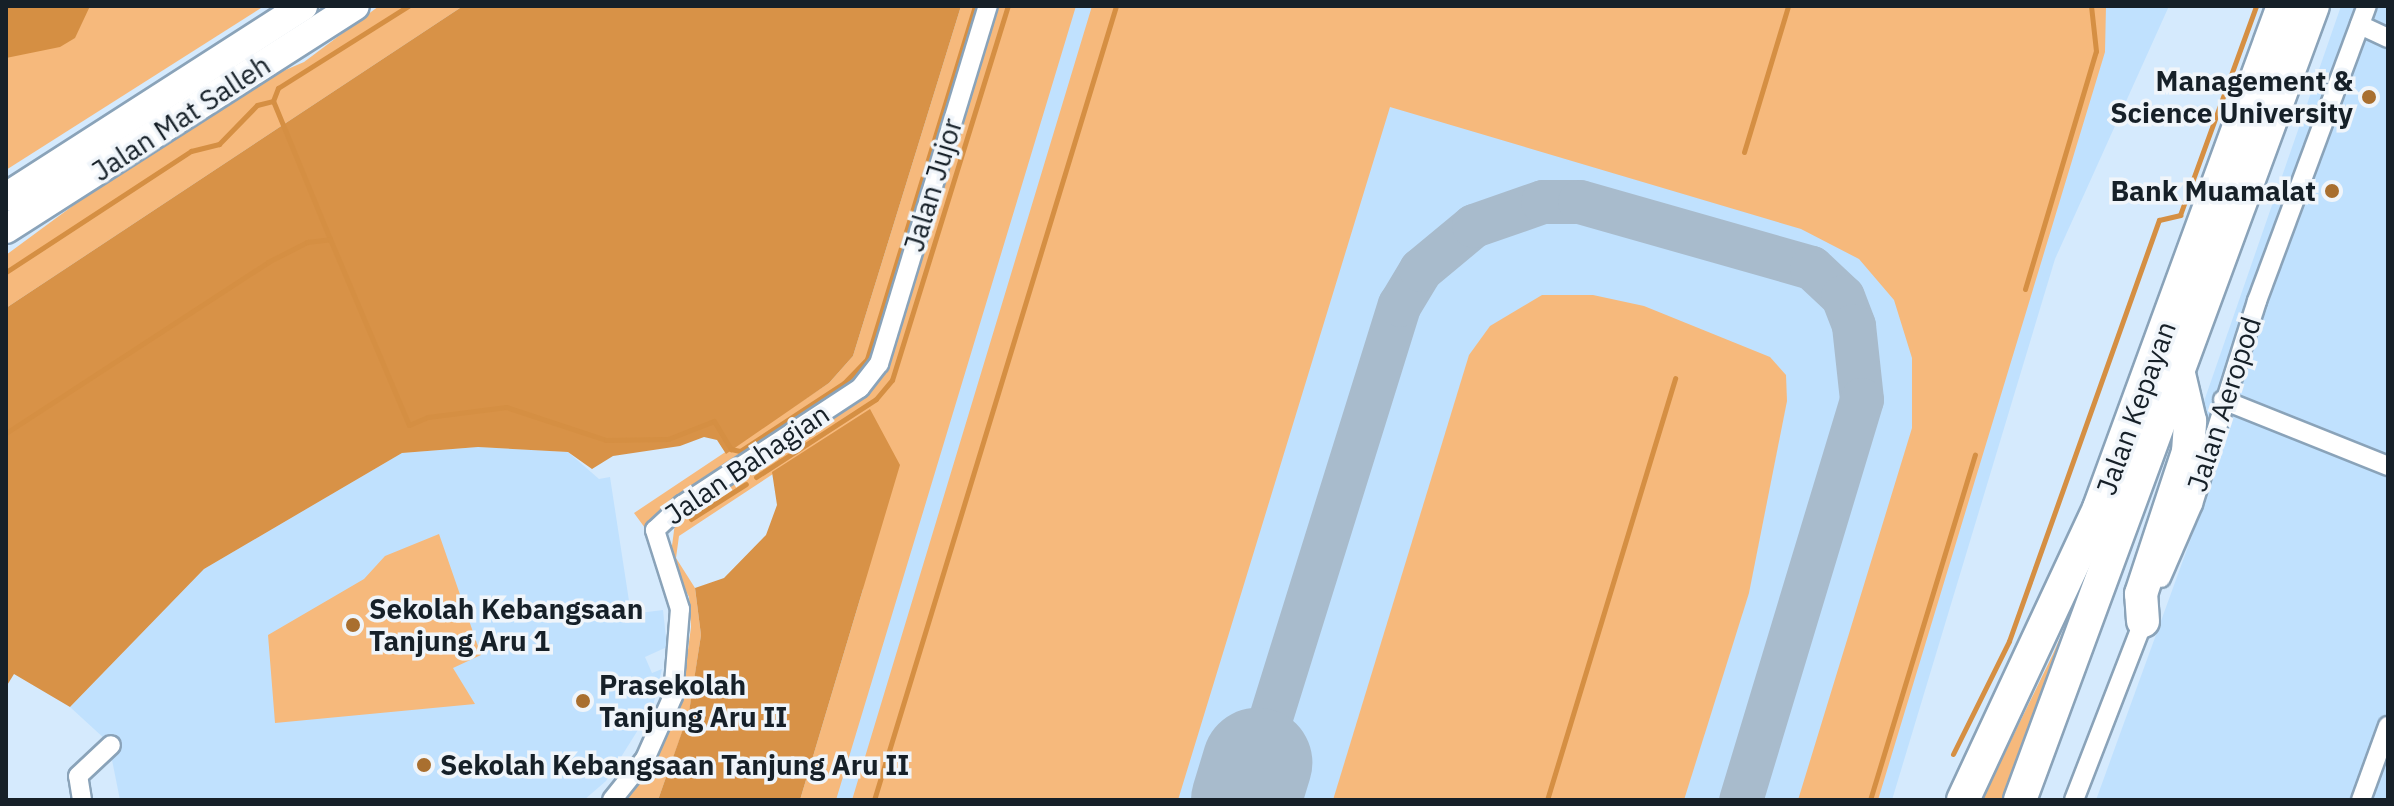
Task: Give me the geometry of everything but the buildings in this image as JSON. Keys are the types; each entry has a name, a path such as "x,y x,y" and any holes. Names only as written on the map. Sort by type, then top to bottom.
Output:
{"highway":[{"name":"Jalan Kepayan","path":"1963,800 2099,508 2283,6"},
{"name":"Jalan Kepayan","path":"2020,800 2313,6"},
{"path":"2143,621 2141,594 2188,452 2190,421 2179,374"},
{"path":"1942,800 1953,780 1982,758"}],"main road":[{"name":"Jalan Mat Salleh","path":"6,197 303,6"},
{"name":"Jalan Mat Salleh","path":"6,229 355,6"}],"street":[{"name":"Jalan Jujor","path":"879,364 988,6"},
{"name":"Jalan Aeropod","path":"2074,800 2143,621 2193,504 2223,400 2367,6"},
{"path":"2360,25 2388,38"},
{"name":"Jalan Bahagian","path":"612,800 645,759 673,696 680,609 656,540 661,519 860,388 879,364"},
{"path":"2223,400 2388,466"},
{"path":"2361,800 2388,726"},
{"path":"82,800 78,776 111,745"}],"shaded area":[{"path":"6,6 259,6 261,8 6,170"},
{"path":"6,6 90,6 75,38 60,47 6,58"},
{"path":"379,6 463,6 6,308 6,255 116,174 260,81 304,62"},
{"path":"463,6 961,6 853,356 829,383 726,454 717,440 704,437 680,446 613,456 592,469 568,452 478,447 402,453 204,569 70,707 14,674 6,687 6,308"},
{"path":"961,6 982,6 875,361 861,377 657,513 645,528 634,513 829,383 853,356"},
{"path":"996,6 1076,6 836,800 800,800 863,589 870,410 679,536 676,558 695,588 701,635 689,713 658,800 625,800 656,760 682,695 691,627 689,597 670,561 675,523 866,394 889,369"},
{"path":"1051,6 2169,6 2055,259 1892,800 809,800"},
{"path":"1092,6 2106,6 2105,52 1878,800 1798,800 1912,428 1912,358 1894,300 1859,259 1801,229 1390,107 1178,800 852,800"},
{"path":"2341,6 2388,6 2388,800 2096,800 2202,508 2191,498 2201,410"},
{"path":"1542,295 1593,295 1644,306 1770,357 1786,375 1787,401 1749,593 1684,800 1333,800 1469,355 1490,326"},
{"path":"870,409 900,465 800,800 658,800 689,712 701,635 695,588 724,578 766,535 777,505 772,472"},
{"name":"Sekolah Kebangsaan Tanjung Aru 1","path":"478,447 568,452 599,479 610,477 631,614 663,610 667,647 645,657 652,673 662,669 653,706 606,781 584,800 120,800 112,760 118,751 70,707 204,569 402,453"},
{"path":"439,534 481,655 453,668 475,704 275,723 268,635 364,579 385,556"},
{"path":"2100,546 2011,800 1982,800 2053,654"}],"waterway":[{"path":"330,239 273,101 278,88 408,6"},
{"path":"6,433 268,262 307,242 330,239 409,425 428,417 506,407 606,440 668,439 714,421 731,449 740,451 844,383 867,359 975,6"},
{"path":"756,477 876,399 892,380 1008,6"},
{"path":"874,800 1116,6"},
{"path":"1744,152 1788,6"},
{"path":"2025,289 2096,51 2091,6"},
{"path":"1953,754 2009,641 2159,220 2180,215 2256,6"},
{"path":"6,272 191,151 219,144 257,105 273,101"},
{"path":"1547,800 1675,378"},
{"path":"1870,800 1975,455"},
{"path":"691,519 746,484"}],"taxiway":[{"path":"1257,763 1400,305 1421,270 1474,226 1543,202 1580,202 1812,268 1843,297 1854,326 1862,400 1741,800"}],"runway":[{"path":"1246,800 1257,763"}],"place":[{"name":"Management & Science University","path":"2369,97"},
{"name":"Bank Muamalat","path":"2332,191"},
{"name":"Sekolah Kebangsaan Tanjung Aru 1","path":"353,625"},
{"name":"Prasekolah Tanjung Aru II","path":"583,701"},
{"name":"Sekolah Kebangsaan Tanjung Aru II","path":"424,765"}]}
